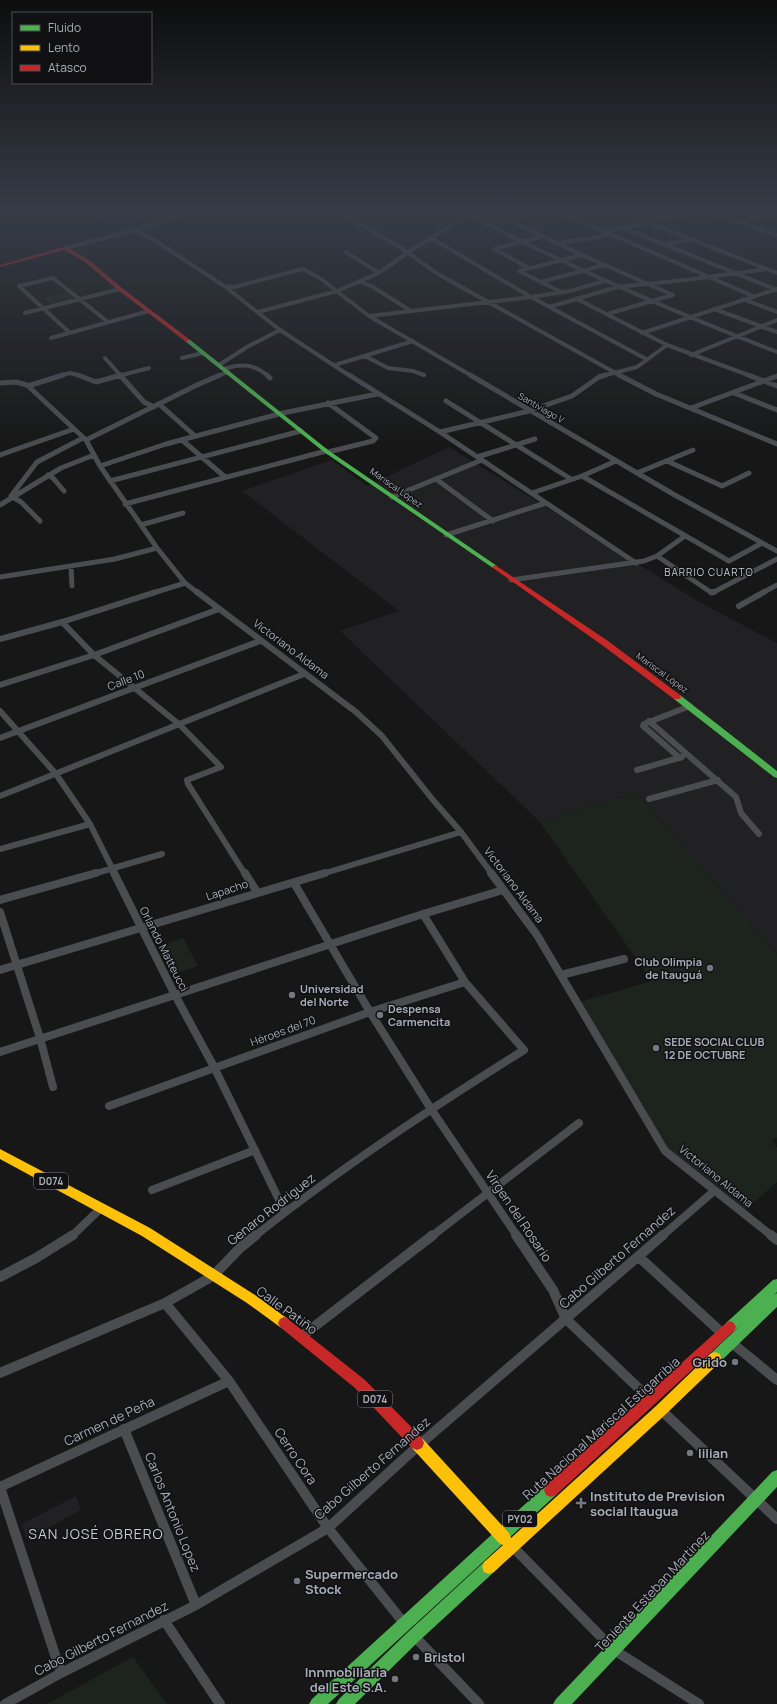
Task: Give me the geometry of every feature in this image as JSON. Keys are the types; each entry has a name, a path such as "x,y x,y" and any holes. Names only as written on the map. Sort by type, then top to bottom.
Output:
{"main road":[{"name":"Mariscal López","path":"120,289 327,451 511,580 605,643 690,706 777,774"},
{"name":"Calle Patiño","path":"0,1154 146,1232 251,1299 302,1336 360,1384 420,1445 513,1547"},
{"name":"Ruta Nacional Mariscal Estigarribia","path":"317,1704 777,1284"},
{"name":"PY02","path":"344,1704 414,1636 661,1410 777,1299"},
{"name":"Teniente Esteban Martinez","path":"561,1704 777,1477"}],"street":[{"path":"21,288 70,333"},
{"path":"65,288 108,322"},
{"path":"228,288 280,330 377,394 440,432 636,563"},
{"name":"Santiviago V","path":"333,288 369,316 529,411 637,473 775,549"},
{"path":"258,312 337,291 345,288"},
{"path":"374,288 411,311"},
{"path":"461,288 614,373 656,394 777,444"},
{"path":"515,288 646,359"},
{"path":"552,288 561,292"},
{"path":"369,316 531,297 580,288"},
{"path":"550,307 615,288"},
{"path":"618,288 686,317 777,352"},
{"path":"607,314 673,295 656,288"},
{"path":"733,288 753,296"},
{"path":"24,313 120,289"},
{"path":"642,333 742,299 777,290"},
{"path":"577,299 666,345 777,386"},
{"path":"742,299 777,312"},
{"path":"716,308 777,331"},
{"path":"50,338 149,311"},
{"path":"691,355 777,320"},
{"path":"223,369 247,348 280,330"},
{"path":"335,365 413,341"},
{"path":"440,432 529,411 572,396 595,380 637,367 666,345"},
{"path":"182,358 203,353"},
{"path":"365,356 388,368 413,371 424,375"},
{"path":"105,358 144,402 156,405 195,436"},
{"path":"12,497 10,496 37,462 74,442 85,439 156,405 223,369 240,364 248,364 260,370 270,378"},
{"path":"0,383 16,382 28,386 70,373 96,382 149,368"},
{"path":"692,408 777,376"},
{"name":"Victoriano Aldama","path":"28,386 85,439 100,466 125,504 185,583 356,712 382,736 460,832 537,935 665,1151 714,1192 777,1240"},
{"path":"734,393 777,410"},
{"path":"100,466 122,457 279,414 377,394"},
{"path":"446,402 572,480"},
{"path":"125,504 327,451 373,441 376,438 328,403"},
{"path":"0,454 74,429"},
{"path":"110,481 204,458 301,431"},
{"path":"392,497 436,479 479,458 535,439"},
{"path":"182,440 225,477"},
{"path":"637,473 693,450"},
{"path":"0,505 61,468 94,455"},
{"path":"532,494 572,480 616,461"},
{"path":"667,461 722,486 749,472"},
{"path":"48,475 53,478 64,491"},
{"path":"582,476 730,561 762,543"},
{"path":"436,479 493,521"},
{"path":"12,497 21,502 40,521"},
{"path":"446,535 546,503"},
{"path":"141,525 183,513"},
{"path":"511,580 636,563 657,556 685,536"},
{"path":"0,577 115,559 157,548"},
{"path":"657,556 712,593 744,578 777,559"},
{"path":"71,566 72,586"},
{"path":"0,640 185,583"},
{"path":"739,606 777,585"},
{"path":"771,589 777,592"},
{"path":"0,685 94,655 219,609"},
{"path":"62,622 94,655 180,725 221,767 191,777 187,780 188,784 257,892"},
{"name":"Calle 10","path":"0,738 260,641"},
{"path":"0,796 304,674"},
{"path":"680,758 644,726 644,724 690,706"},
{"name":"Orlando Matteucci","path":"0,711 56,774 90,824 175,995 214,1067 285,1212"},
{"path":"650,721 736,797 741,813 759,834"},
{"path":"637,770 690,755"},
{"path":"649,799 718,780"},
{"path":"0,849 90,824"},
{"name":"Lapacho","path":"0,970 460,832"},
{"path":"0,900 112,870 162,854"},
{"name":"Virgen del Rosario","path":"294,883 370,1012 431,1109 553,1290 566,1318 777,1519"},
{"path":"0,1052 423,914 503,890"},
{"path":"0,912 40,1038 53,1087"},
{"path":"423,914 465,982"},
{"path":"561,975 624,959"},
{"name":"Héroes del 70","path":"110,1106 214,1067 370,1012 465,982"},
{"name":"Genaro Rodriguez","path":"0,1373 165,1304 213,1276 240,1248 285,1212 431,1109 524,1050 465,982"},
{"path":"302,1336 579,1123"},
{"path":"152,1190 255,1150"},
{"name":"Cabo Gilberto Fernandez","path":"5,1704 164,1620 196,1605 328,1528 420,1445 714,1192"},
{"path":"0,1276 36,1258 75,1234 101,1208"},
{"path":"638,1257 723,1334"},
{"name":"Cerro Cora","path":"165,1304 229,1381 328,1528 404,1623"},
{"path":"731,1342 777,1380"},
{"name":"Carmen de Peña","path":"0,1487 229,1381"},
{"name":"Carlos Antonio Lopez","path":"124,1429 196,1605"},
{"path":"0,1487 61,1674"},
{"path":"513,1547 614,1650 699,1704"},
{"path":"164,1620 220,1704"},
{"path":"414,1636 479,1704"}],"shaded area":[{"path":"67,292 75,298 50,303 43,298"},
{"path":"449,447 701,603 777,643 777,954 636,792 540,822 340,631 399,611 242,491 332,460 367,486"},
{"name":"Club Olimpia de Itauguá","path":"636,792 777,954 777,1138 772,1140 777,1148 777,1182 744,1211 665,1148 579,1002 652,981 540,822"},
{"path":"183,938 198,966 173,974 158,947"},
{"path":"76,1496 81,1510 27,1539 22,1524"},
{"path":"133,1657 167,1704 47,1704"}],"traffic: fast":[{"path":"187,340 326,451 495,567"},
{"path":"677,697 777,775"},
{"path":"730,1327 777,1284"},
{"path":"715,1358 777,1299"},
{"path":"561,1704 777,1477"},
{"path":"317,1704 551,1490"},
{"path":"344,1704 414,1636 489,1567"}],"traffic: slow":[{"path":"0,1154 146,1232 251,1299 284,1323"},
{"path":"489,1567 661,1410 715,1358"},
{"path":"417,1443 504,1538"}],"traffic: jam":[{"path":"118,288 187,340"},
{"path":"495,567 605,643 677,697"},
{"path":"284,1323 360,1384 417,1443"},
{"path":"551,1490 730,1327"}],"place":[{"name":"Club Olimpia de Itauguá","path":"710,968"},
{"name":"Universidad del Norte","path":"292,995"},
{"name":"Despensa Carmencita","path":"380,1015"},
{"name":"SEDE SOCIAL CLUB 12 DE OCTUBRE","path":"656,1048"},
{"name":"Grido","path":"735,1362"},
{"name":"lilian","path":"690,1453"},
{"name":"Instituto de Prevision social Itaugua","path":"581,1503"},
{"name":"Supermercado Stock","path":"297,1581"},
{"name":"Bristol","path":"416,1657"},
{"name":"Innmobiliaria del Este S.A.","path":"395,1679"}],"district":[{"name":"BARRIO CUARTO","path":"709,572"},
{"name":"SAN JOSÉ OBRERO","path":"96,1534"}]}
